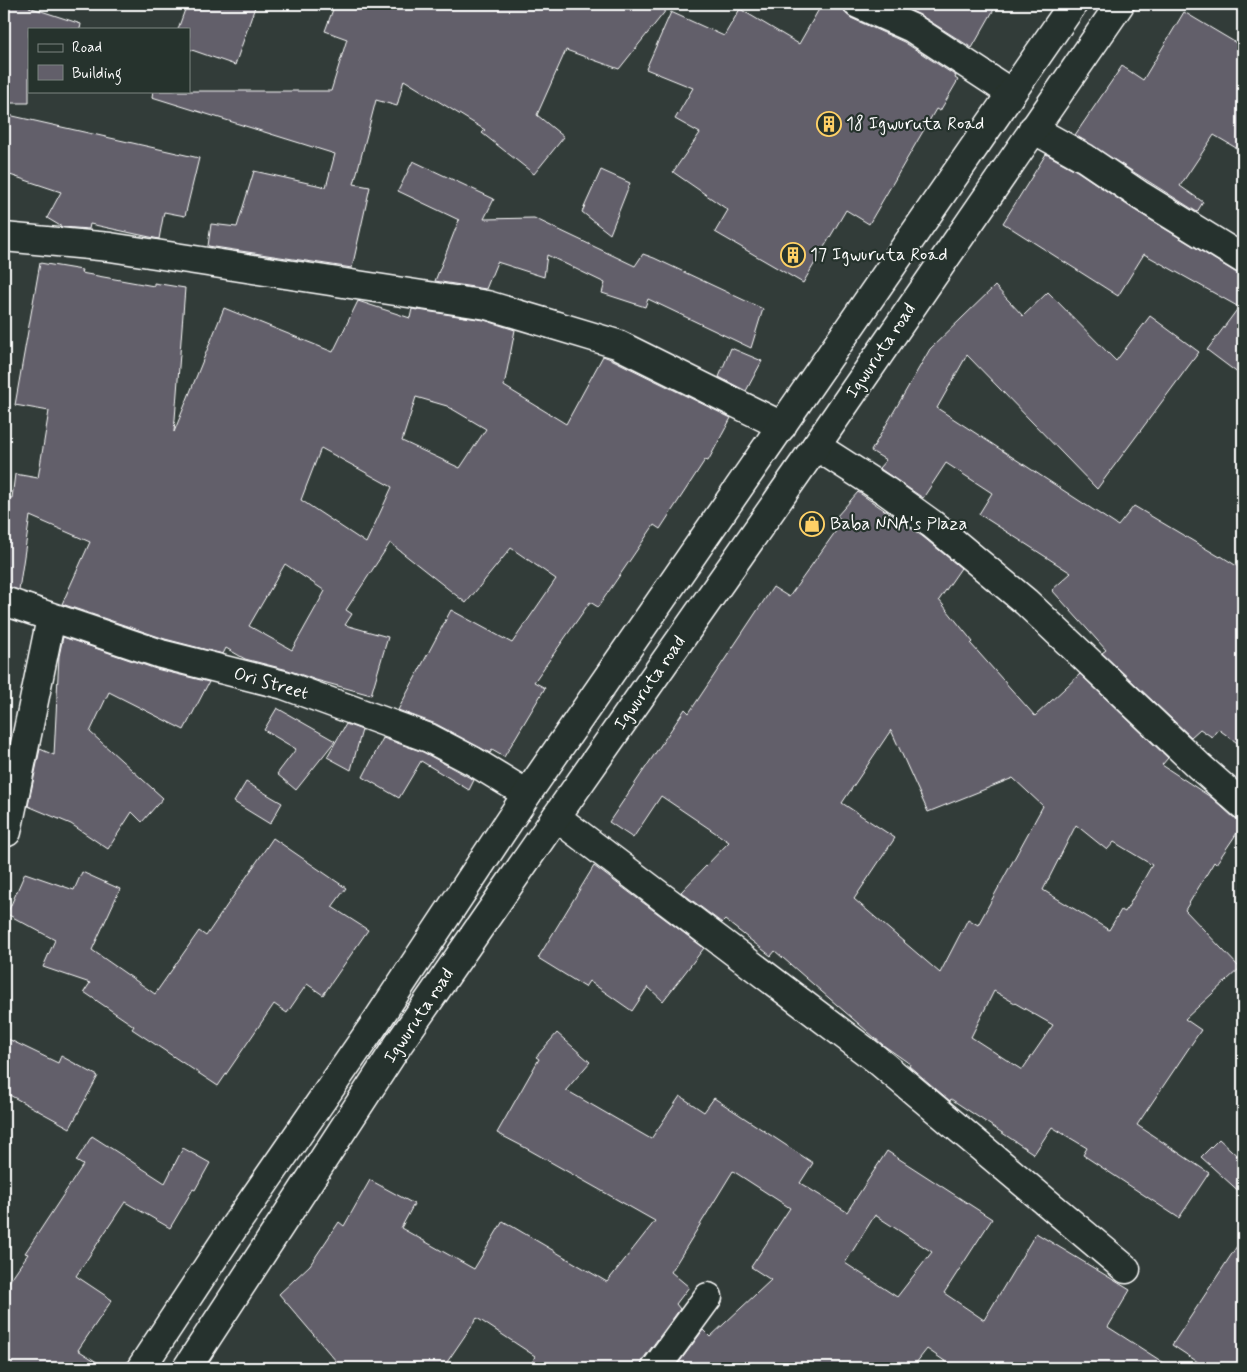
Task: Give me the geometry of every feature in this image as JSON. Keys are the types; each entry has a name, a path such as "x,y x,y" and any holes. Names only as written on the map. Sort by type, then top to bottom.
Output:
{"street":[{"path":"858,4 912,28 1011,93"},
{"name":"Igwuruta road","path":"148,1366 234,1227 376,1022 527,794 1073,4"},
{"name":"Igwuruta road","path":"187,1368 398,1045 816,446 1120,4"},
{"path":"1033,129 1085,158 1141,196 1243,259"},
{"path":"4,237 110,247 487,304 617,344 782,426"},
{"path":"816,446 932,524 1026,602 1199,766 1243,805"},
{"name":"Ori Street","path":"4,601 161,654 284,685 429,738 473,761 527,794"},
{"path":"7,832 51,618"},
{"path":"556,817 876,1059 1126,1269"},
{"path":"656,1368 708,1297"}],"building":[{"path":"10,4 29,4 29,7 81,24 80,28 28,28 29,103 4,103 4,23"},
{"path":"187,4 256,4 235,65 190,49 190,28 178,28"},
{"path":"335,4 671,4 619,69 566,50 537,115 564,137 534,174 482,133 485,130 404,80 397,106 376,100 354,184 370,187 352,268 208,246 211,224 237,227 254,171 326,187 335,154 152,97 153,92 331,91 347,39 325,31"},
{"path":"822,4 843,4 845,13 851,18 904,42 956,76 955,78 958,80 940,111 936,109 869,224 846,210 803,283 715,232 728,210 673,172 700,133 675,119 693,88 646,69 671,12 724,36 740,9 799,44"},
{"path":"896,4 997,4 972,48 920,15"},
{"path":"1184,12 1243,47 1243,152 1214,135 1180,186 1203,202 1197,212 1075,135 1122,66 1143,80"},
{"path":"4,114 199,158 185,216 164,212 159,239 90,224 89,229 62,227 47,218 61,192 4,173"},
{"path":"1046,154 1077,171 1133,209 1235,272 1243,275 1243,377 1207,350 1239,307 1144,254 1118,296 1003,223"},
{"path":"413,161 494,199 484,219 534,218 635,266 643,254 763,309 751,348 648,299 645,307 602,293 605,283 547,255 544,277 497,262 486,289 435,281 459,220 398,191"},
{"path":"601,170 630,183 610,234 582,212"},
{"path":"40,263 82,270 81,273 154,286 154,283 185,288 174,432 224,308 333,352 358,301 410,318 412,309 484,320 515,330 504,386 566,424 603,356 731,418 708,461 705,460 660,529 654,525 598,607 590,602 534,682 545,688 504,757 492,750 490,753 436,724 398,710 451,610 512,643 556,579 511,548 466,603 390,543 346,610 352,614 345,625 388,637 371,695 245,659 226,648 223,654 165,639 62,604 90,542 30,516 19,590 4,586 4,497 12,498 15,474 38,478 49,411 15,405","holes":["416,397 447,406 486,429 460,468 402,441","321,448 392,487 366,543 301,500","285,564 325,591 292,650 249,626"]},
{"path":"995,286 1023,316 1048,292 1116,361 1150,316 1199,352 1097,489 967,355 937,408 1118,526 1134,506 1243,570 1243,747 1218,729 1212,737 1200,729 1191,737 1102,653 1106,650 1052,590 1071,573 979,514 992,493 946,463 923,498 879,468 886,460 871,451 930,349"},
{"path":"731,348 762,361 746,391 719,377"},
{"path":"858,492 922,536 961,568 939,600 973,642 971,644 1035,716 1080,674 1168,758 1162,765 1212,798 1233,817 1243,820 1243,824 1216,864 1214,862 1185,910 1240,968 1185,1019 1201,1030 1137,1125 1209,1173 1179,1218 1083,1155 1087,1148 1052,1127 1034,1154 951,1099 950,1101 909,1066 910,1064 883,1045 775,951 771,956 725,920 722,923 681,892 729,842 661,796 633,838 609,822 685,709 689,713 773,587 789,597 843,521 837,516","holes":["891,730 928,812 1013,778 1043,806 978,925 968,919 940,973 854,899 895,838 842,803","1076,825 1107,850 1114,842 1152,865 1125,912 1121,910 1109,930 1043,890","994,991 1053,1025 1022,1070 971,1037"]},
{"path":"63,637 156,669 209,682 184,730 109,692 90,732 163,798 142,822 132,812 108,849 71,824 28,806 40,749 54,755 59,656"},
{"path":"277,708 335,741 296,790 277,774 296,749 264,730"},
{"path":"346,724 362,730 351,770 327,757"},
{"path":"4,733 11,736 4,770"},
{"path":"383,738 423,752 474,780 469,790 421,761 399,798 363,777"},
{"path":"246,782 282,803 270,824 234,802"},
{"path":"273,838 346,888 332,907 368,930 323,995 307,984 287,1013 274,1004 218,1086 132,1029 134,1026 84,992 90,983 43,967 55,940 7,914 25,873 74,890 82,872 120,889 92,950 155,994 199,931 206,936"},
{"path":"594,866 704,948 663,1001 648,987 632,1011 589,981 585,987 538,958"},
{"path":"557,1033 590,1062 566,1090 651,1139 680,1096 704,1112 714,1098 813,1163 800,1183 847,1212 887,1151 992,1219 944,1293 984,1320 1036,1233 1130,1290 1108,1327 1172,1368 955,1368 927,1349 912,1368 675,1368 703,1330 710,1337 771,1280 751,1267 790,1208 733,1171 671,1272 689,1287 676,1304 680,1309 643,1359 641,1368 530,1368 535,1356 477,1318 443,1368 342,1368 279,1294 310,1265 339,1222 344,1226 370,1180 414,1204 401,1228 474,1269 503,1221 607,1282 655,1221 497,1133 539,1059 536,1057","holes":["875,1215 932,1252 897,1297 845,1263"]},
{"path":"4,1037 58,1063 61,1056 98,1076 70,1128 4,1092"},
{"path":"92,1136 165,1183 183,1148 210,1163 170,1228 125,1202 76,1276 112,1300 78,1350 106,1368 4,1368 4,1289 28,1254 25,1253 83,1165 76,1161"},
{"path":"1219,1139 1243,1161 1243,1195 1201,1157"},
{"path":"1243,1237 1243,1368 1207,1368 1172,1345"}],"place":[{"name":"18 Igwuruta Road","path":"829,124"},
{"name":"17 Igwuruta Road","path":"793,255"},
{"name":"Baba NNA's Plaza","path":"812,524"}]}
